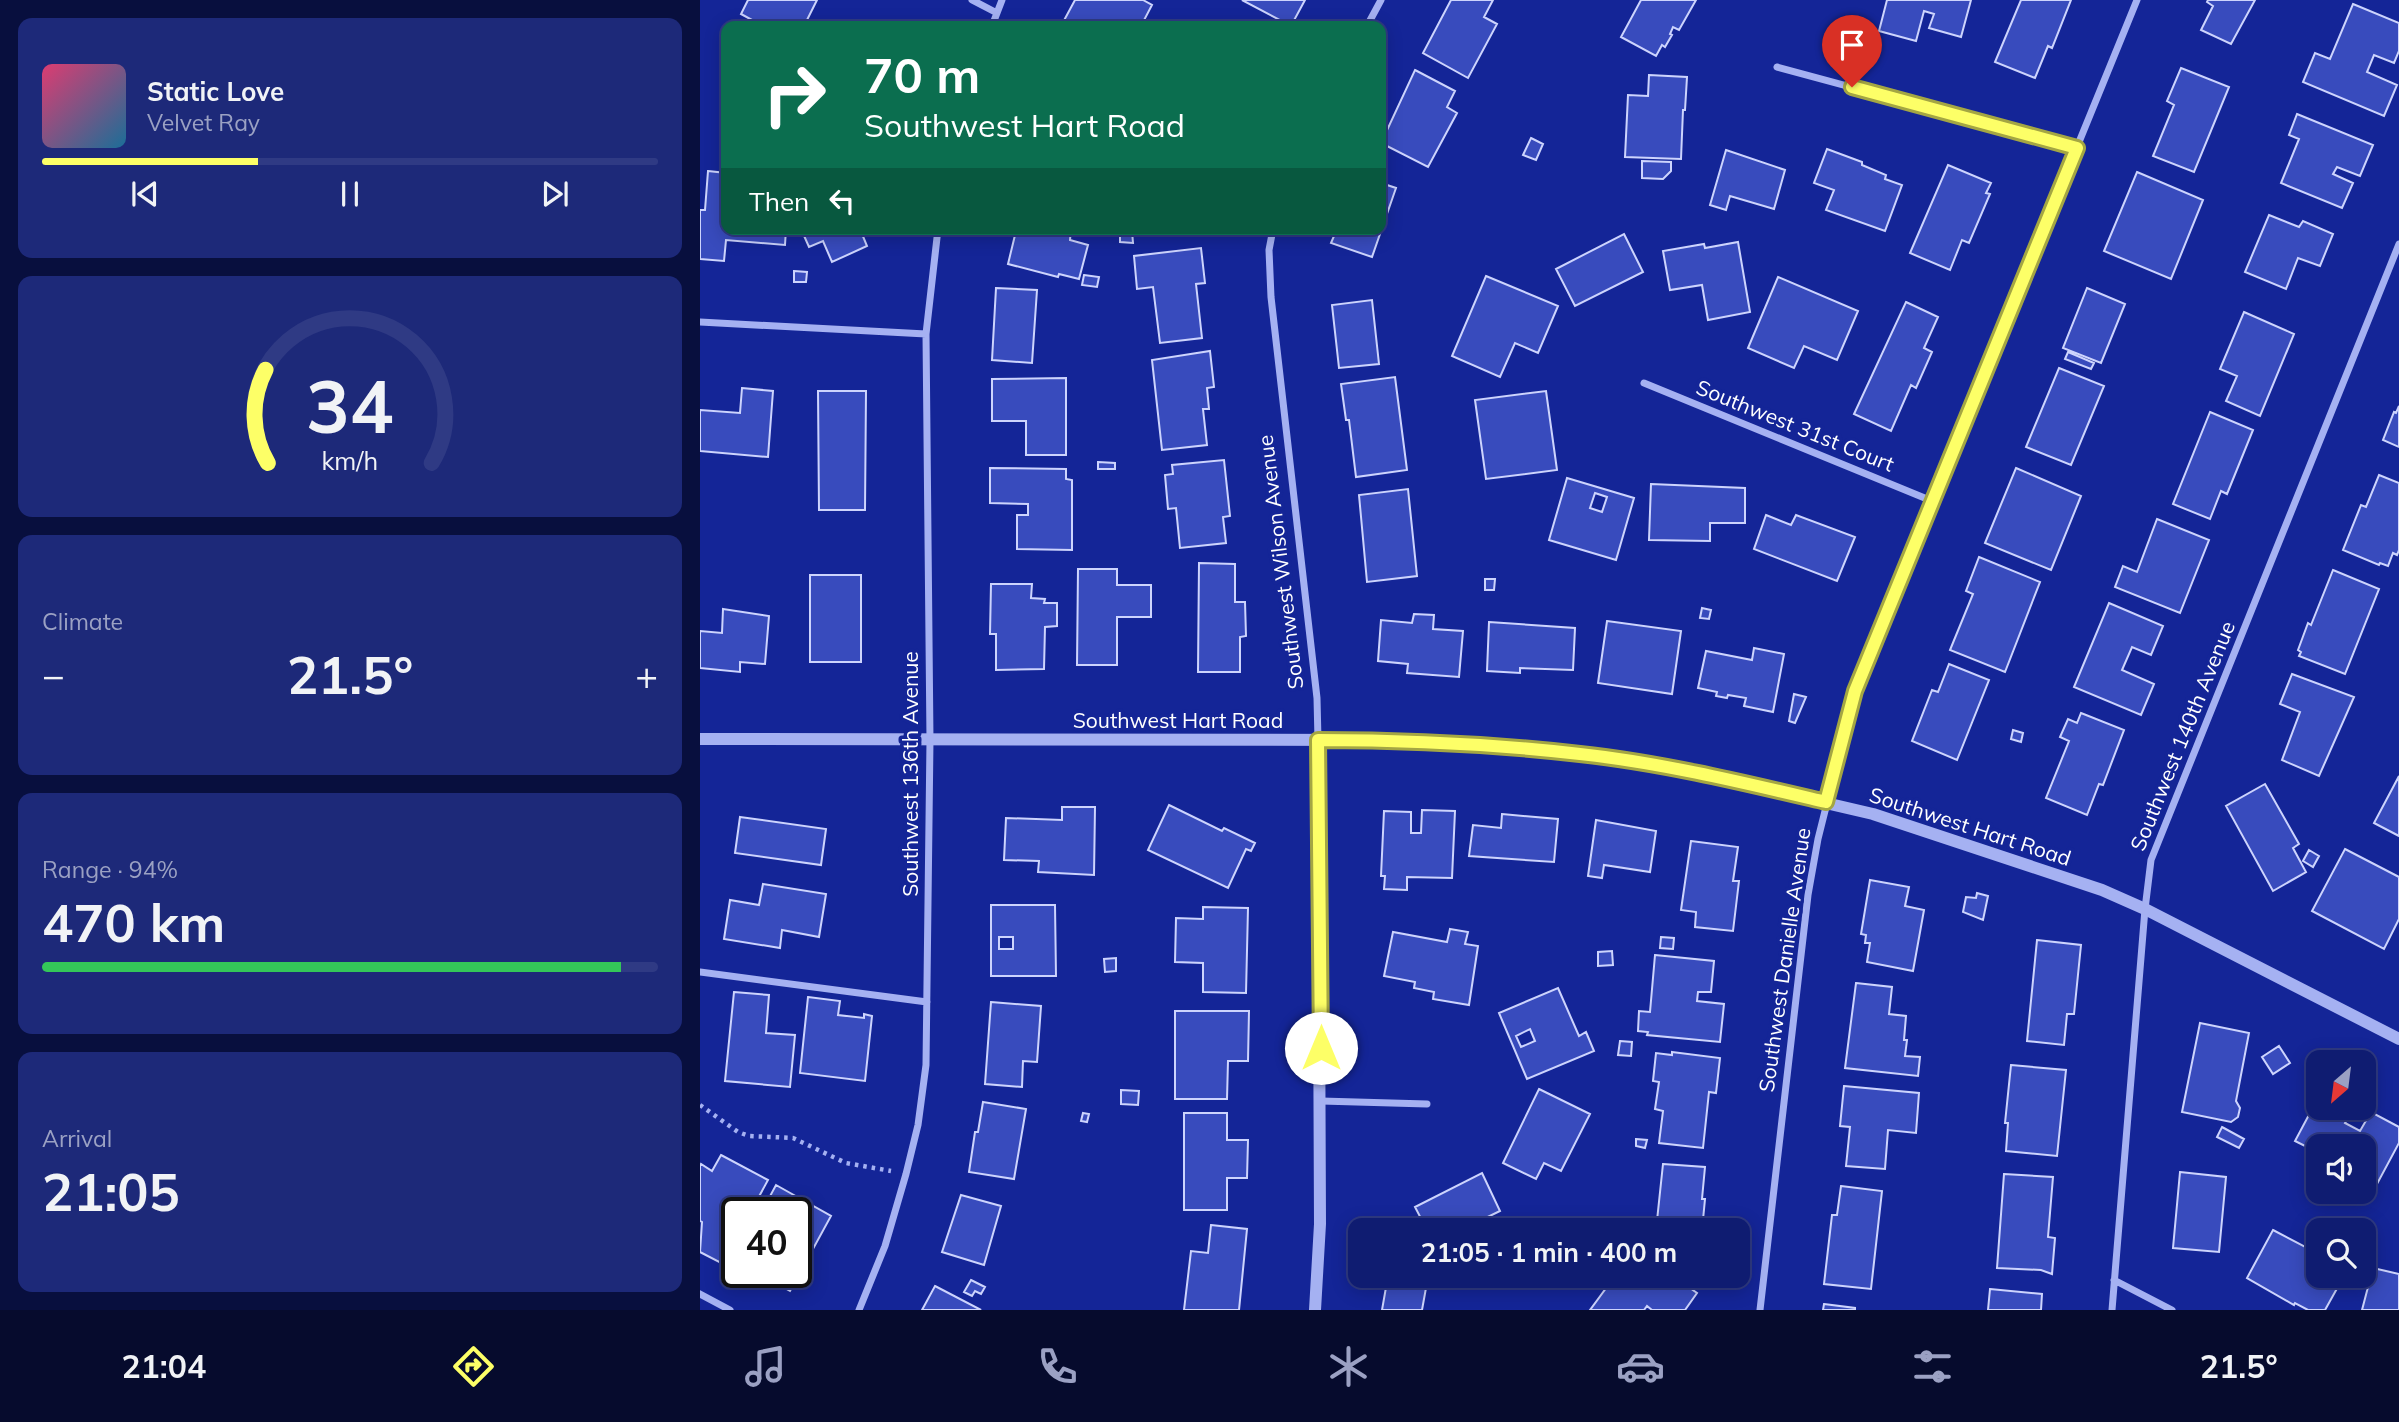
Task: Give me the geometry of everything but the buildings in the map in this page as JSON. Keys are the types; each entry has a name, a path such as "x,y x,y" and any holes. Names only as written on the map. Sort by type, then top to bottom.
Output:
{"street":[{"path":"972,0 997,13"},
{"path":"994,21 1002,0"},
{"path":"1370,21 1381,0"},
{"name":"Southwest Danielle Avenue","path":"1760,1310 1808,895 1826,802 1855,691 2137,0"},
{"path":"1777,67 2077,148"},
{"name":"Southwest 136th Avenue","path":"859,1310 886,1246 906,1174 918,1125 926,1065 930,740 926,334 937,235"},
{"name":"Southwest Wilson Avenue","path":"1272,235 1269,250 1271,297 1317,698 1321,1224 1315,1310"},
{"name":"Southwest 140th Avenue","path":"2112,1310 2151,860 2399,244"},
{"path":"700,322 926,334"},
{"name":"Southwest 31st Court","path":"1644,383 1933,501"},
{"name":"Southwest Hart Road","path":"700,739 1318,740 1475,744 1581,754 1689,771 1873,814 2102,890 2145,909 2399,1040"},
{"path":"700,972 927,1002"},
{"path":"1321,1101 1427,1104"},
{"path":"2114,1280 2172,1310"},
{"path":"700,1294 730,1310"}],"path":[{"path":"700,1105 738,1132 749,1136 793,1138 846,1163 906,1174"}],"route":[{"path":"1321,1048 1318,740 1475,744 1581,754 1689,771 1826,802 1855,691 2077,148 1852,87"}]}
